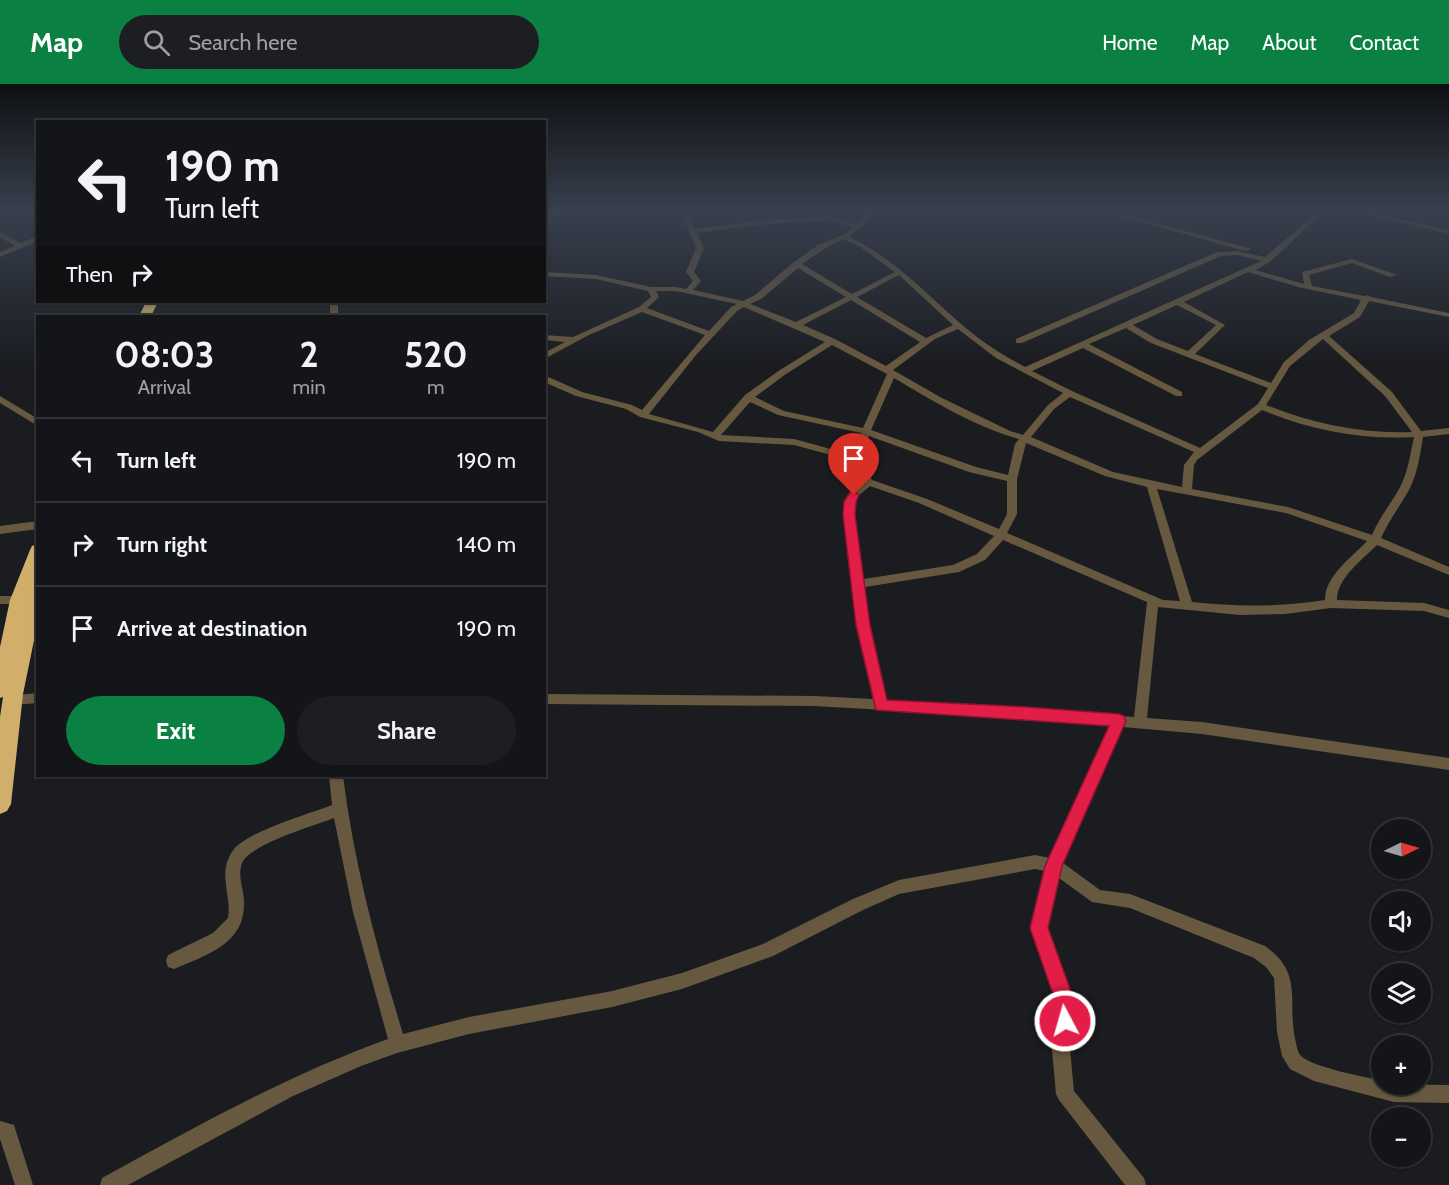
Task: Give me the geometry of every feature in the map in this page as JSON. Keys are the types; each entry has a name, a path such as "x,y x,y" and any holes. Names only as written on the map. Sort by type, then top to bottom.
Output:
{"highway":[{"path":"0,804 6,695 19,600 36,555"},
{"path":"6,695 36,593"}],"street":[{"path":"688,291 697,281 690,272 694,261"},
{"path":"643,415 734,309 746,305 801,261"},
{"path":"886,261 981,343 1069,393 1200,451"},
{"path":"1019,341 1203,261"},
{"path":"1026,370 1264,261"},
{"path":"1309,287 1305,274 1348,262 1393,275"},
{"path":"797,264 925,341"},
{"path":"1248,270 1309,287 1449,315"},
{"path":"797,325 900,272"},
{"path":"546,274 596,277 651,289 688,291 746,305 832,342 1007,433 1109,474 1151,485 1288,510 1375,540 1449,571"},
{"path":"546,356 611,321 642,309 655,297 651,289"},
{"path":"1187,492 1190,465 1200,451 1261,406 1287,364 1323,335 1357,315 1367,297"},
{"path":"1178,302 1221,325 1188,355"},
{"path":"642,309 711,334"},
{"path":"958,325 943,330 925,341 890,371 865,431 857,459 868,482 895,489 1162,604 1240,611 1285,610 1331,604 1424,607 1449,614"},
{"path":"1127,325 1154,341 1272,386"},
{"path":"1323,335 1394,401 1419,435 1412,471 1383,521 1375,540 1337,579 1331,592 1331,604"},
{"path":"546,336 575,340"},
{"path":"715,436 733,411 748,397 784,371 832,342"},
{"path":"1084,345 1179,394"},
{"path":"546,379 579,394 629,406 643,415 701,430 715,436 733,440 794,442 857,459"},
{"path":"859,584 955,569 981,557 1001,535 1011,514 1012,479 1024,438 1051,407 1069,393"},
{"path":"748,397 781,413 865,431 973,470 1012,479"},
{"path":"0,399 36,422"},
{"path":"1261,406 1296,421 1326,427 1383,434 1419,435 1449,431"},
{"path":"868,482 854,495 848,508 863,625 881,706"},
{"path":"1151,485 1188,607"},
{"path":"0,530 36,525"},
{"path":"0,600 19,600"},
{"path":"1140,723 1153,600"},
{"path":"6,695 36,698"},
{"path":"546,699 814,701 1026,713 1202,728 1449,764"},
{"path":"1119,721 1054,866 1039,928 1064,997 1065,1021 1060,1039 1065,1094 1137,1185"},
{"path":"336,777 352,882 368,948 398,1045"},
{"path":"174,961 218,938 230,930 235,922 236,911 231,869 242,850 249,845 340,809"},
{"path":"109,1185 220,1125 319,1077 398,1045 488,1020 628,997 684,980 790,940 878,894 899,887 1035,862 1054,866 1097,897 1130,901 1259,952 1272,961 1282,975 1285,1032 1292,1056 1303,1068 1394,1093 1449,1094"},
{"path":"0,1130 8,1131 24,1185"}],"route":[{"path":"854,495 848,508 863,625 881,706 1026,713 1119,721 1054,866 1039,928 1064,997 1065,1021"}]}
